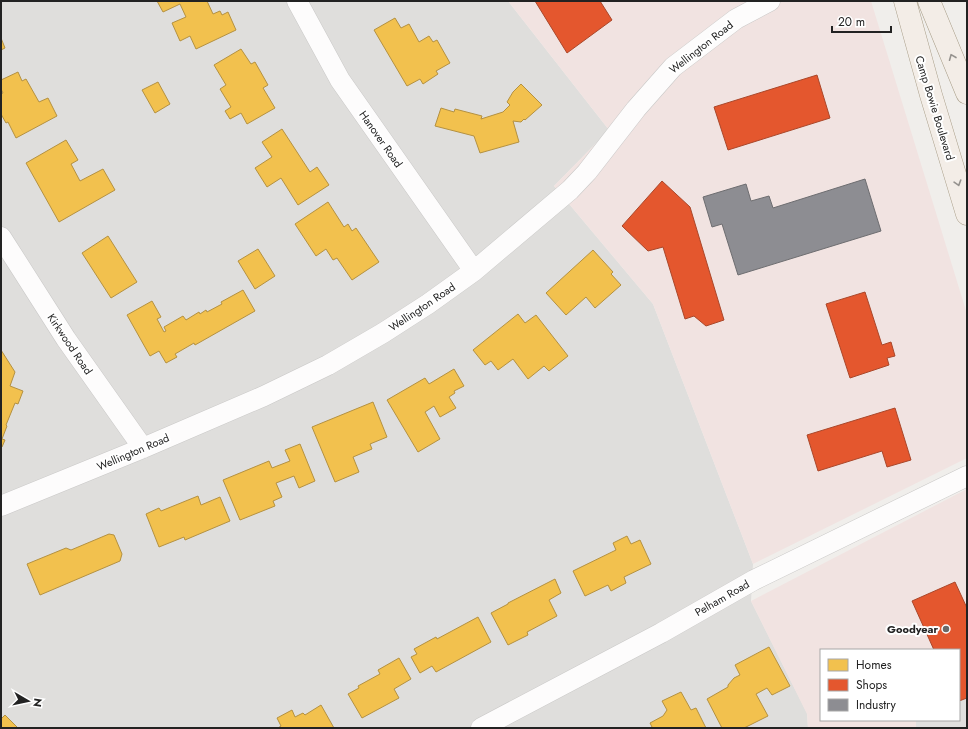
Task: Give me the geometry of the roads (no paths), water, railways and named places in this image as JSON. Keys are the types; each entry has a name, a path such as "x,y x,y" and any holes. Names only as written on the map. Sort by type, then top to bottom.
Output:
{"main road":[{"name":"Camp Bowie Boulevard","path":"905,1 967,214"},
{"path":"929,1 967,93"},
{"path":"947,149 964,161 967,168"}],"street":[{"name":"Hanover Road","path":"297,1 340,80 474,271"},
{"name":"Wellington Road","path":"1,506 143,448 264,396 328,365 396,325 428,304 474,271 570,190 587,172 622,126 673,66 736,19 770,1"},
{"name":"Kirkwood Road","path":"1,236 66,339 143,448"},
{"name":"Pelham Road","path":"481,728 661,633 754,580 967,476"}],"place":[{"name":"Goodyear","path":"946,629"}]}
